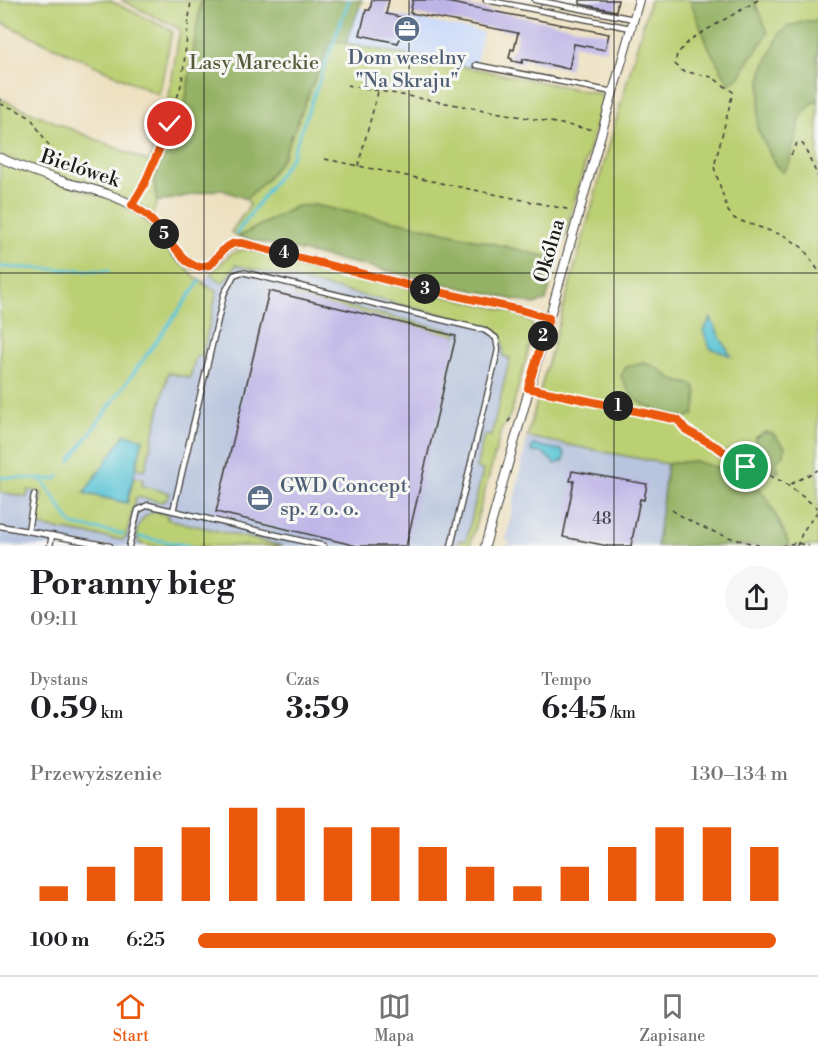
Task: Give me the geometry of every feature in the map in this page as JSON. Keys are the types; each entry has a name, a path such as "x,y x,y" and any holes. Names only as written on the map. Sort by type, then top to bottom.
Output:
{"street":[{"name":"Okólna","path":"485,546 639,0"},
{"name":"Bielówek","path":"0,158 74,185 104,193 132,205 148,216 186,261 197,267 210,265 225,248 234,243 242,243 549,318"}],"lane":[{"path":"486,0 632,24"},
{"path":"535,0 632,24"},
{"path":"476,65 613,92"},
{"path":"173,511 224,294 234,275 242,272 484,330 496,338 498,350 451,546"},
{"path":"27,531 34,495"},
{"path":"129,546 138,510 148,505 324,546"},
{"path":"0,526 110,546"},
{"path":"50,546 52,535"}],"path":[{"path":"132,205 144,185 170,124 182,82 192,0"},
{"path":"758,0 691,39 677,54 675,64 681,72 712,77 733,92 714,167 728,211 735,219 785,236 803,248 818,270"},
{"path":"347,85 601,131"},
{"path":"358,166 378,91"},
{"path":"0,101 31,118 74,185"},
{"path":"790,155 797,142 802,144 818,177"},
{"path":"325,159 579,212"},
{"path":"528,388 678,420 686,430 717,447 746,467 783,482 818,509 797,544"},
{"path":"791,484 818,470"},
{"path":"672,510 694,524 723,536 762,546"},
{"path":"781,546 797,544 809,546"}],"shaded area":[{"path":"360,8 483,32 475,68 346,43"},
{"path":"226,258 529,321 465,546 0,546 0,482 134,380 210,274"},
{"path":"527,437 667,464 657,546 506,546 512,542 506,540"}],"green space":[{"path":"0,0 109,0 172,31 159,95 0,22"},
{"path":"121,0 201,0 184,111 160,163 154,183 157,202 152,216 144,208 131,201 0,155 0,99 149,162 166,114 180,29"},
{"name":"Lasy Mareckie","path":"201,0 362,0 346,43 331,40 283,157 267,179 246,199 220,189 157,202 154,183 160,163 184,111"},
{"path":"650,0 818,0 818,546 789,546 784,532 758,486 694,461 667,464 527,437"},
{"path":"690,0 754,0 768,33 741,75 729,84 709,48"},
{"path":"806,21 818,21 818,103 815,100 801,116 789,164 783,173 776,166 757,128 762,72 780,33 787,27"},
{"path":"331,40 601,94 603,100 558,259 314,205 297,206 238,237 231,232 250,205 246,199 267,179 283,157"},
{"path":"0,161 121,203 146,220 197,279 217,291 202,357 196,356 190,378 168,373 145,470 136,468 143,439 84,493 127,503 134,477 143,479 142,486 170,493 162,502 136,497 126,537 122,540 38,526 36,523 42,493 28,490 27,497 0,492"},
{"path":"314,205 415,225 558,259 546,301 534,304 238,237 297,206"},
{"path":"246,249 517,313 531,322 534,330 511,413 501,431 470,546 457,546 459,540 466,541 483,470 476,468 484,435 491,436 510,358 503,356 503,342 497,332 489,326 236,265 223,283 210,274 232,253"},
{"path":"295,294 457,332 456,336 295,298"},
{"path":"643,363 658,368 676,381 695,387 697,396 694,414 686,418 655,409 632,395 621,376 626,367"},
{"path":"765,432 773,434 785,447 784,455 778,459 779,471 777,473 755,449 755,438"},
{"path":"694,461 733,473 755,484 775,513 789,546 657,546 667,464"},
{"path":"156,512 168,515 167,519 283,546 150,546 140,544 137,534 140,524 146,516"}],"water":[{"path":"711,318 731,356 710,348 703,331"},
{"path":"125,434 143,439 127,503 84,493"},
{"path":"533,445 561,450 565,454 564,460 555,464 543,453 532,452"}],"building":[{"path":"372,0 389,0 386,14 415,20 412,32 408,32 406,38 400,36 398,43 360,35 366,10 370,10"},
{"path":"413,0 436,0 609,34 605,50 574,44 569,69 523,59 522,63 509,58 511,49 514,50 518,33 410,13"},
{"path":"580,0 618,0 616,11 580,4"},
{"path":"269,291 456,336 406,546 357,546 216,512"},
{"path":"572,471 647,484 644,500 640,499 631,546 608,546 563,537 574,481 570,481"}],"waterway":[{"path":"236,234 291,158 349,0"},
{"path":"0,267 109,271"},
{"path":"70,461 200,281"},
{"path":"42,479 55,479 59,476"},
{"path":"0,477 42,479 72,525 123,534"},
{"path":"140,537 190,546"}],"place":[{"name":"Dom weselny \"Na Skraju\"","path":"407,29"},
{"name":"GWD Concept sp. z o. o.","path":"260,498"}],"route":[{"path":"170,124 144,185 132,205 148,216 186,261 197,267 210,265 229,245 242,243 549,318 528,388 678,420 686,430 705,439 746,467"}]}
